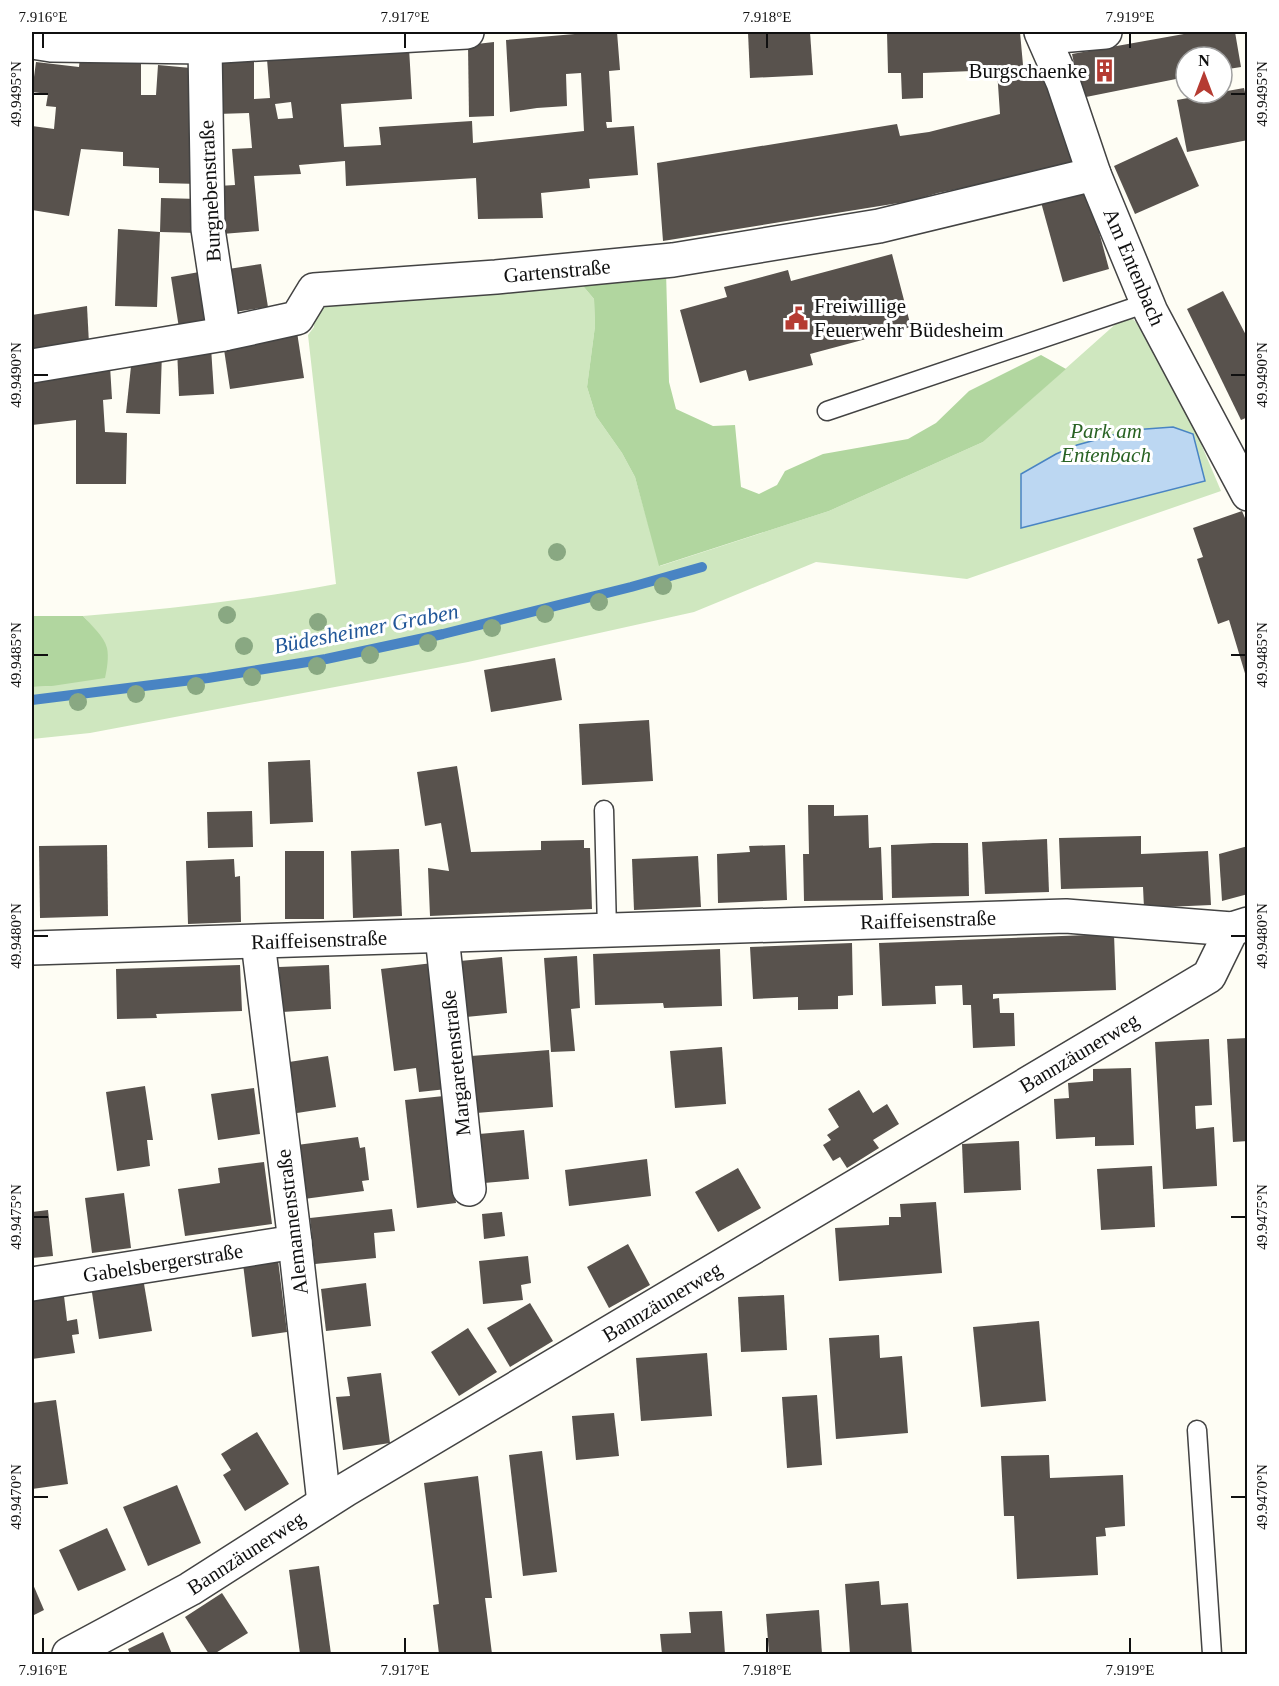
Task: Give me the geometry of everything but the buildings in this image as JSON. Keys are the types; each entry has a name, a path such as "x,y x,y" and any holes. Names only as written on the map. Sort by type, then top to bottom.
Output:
{"street":[{"path":"32,42 51,45 165,39 205,47 244,38 467,32"},
{"name":"Am Entenbach","path":"1041,32 1063,82 1094,174 1147,303 1240,461 1248,494"},
{"path":"1050,32 1059,36 1105,32"},
{"name":"Burgnebenstraße","path":"205,47 208,229 224,334"},
{"name":"Gartenstraße","path":"32,366 224,334 297,318 314,290 496,277 673,260 879,226 1094,174"},
{"name":"Raiffeisenstraße","path":"32,948 1066,916 1240,926"},
{"name":"Bannzäunerweg","path":"69,1654 190,1589 324,1503 1209,976 1240,926"},
{"name":"Margaretenstraße","path":"442,936 469,1189"},
{"name":"Alemannenstraße","path":"258,942 324,1503"},
{"name":"Gabelsbergerstraße","path":"32,1284 295,1242"}],"lane":[{"path":"827,411 1147,303"},
{"path":"604,810 607,930"},
{"path":"1197,1430 1212,1654"}],"green space":[{"path":"666,271 669,382 676,409 713,426 735,425 741,487 759,494 777,485 785,471 823,454 908,439 936,423 969,391 1041,355 1066,369 983,442 829,511 659,566 635,477 622,453 596,416 587,387 595,326 594,299 578,280"},
{"name":"Park am Entenbach","path":"578,280 594,299 595,326 587,387 596,416 622,453 635,477 660,566 829,511 983,442 1128,313 1163,354 1221,491 967,579 816,562 694,612 468,662 90,733 32,739 32,687 52,686 97,632 83,616 210,603 336,584 308,335 314,327 313,315 325,295"},
{"path":"32,616 83,616 103,639 108,652 105,678 32,687"}],"water":[{"path":"1173,427 1193,434 1205,481 1021,528 1021,474 1077,445 1132,430"}],"waterway":[{"name":"Büdesheimer Graben","path":"32,700 208,678 326,659 443,634 702,567"}],"place":[{"name":"Burgschaenke","path":"1105,71"},
{"name":"Freiwillige Feuerwehr Büdesheim","path":"796,318"}]}
